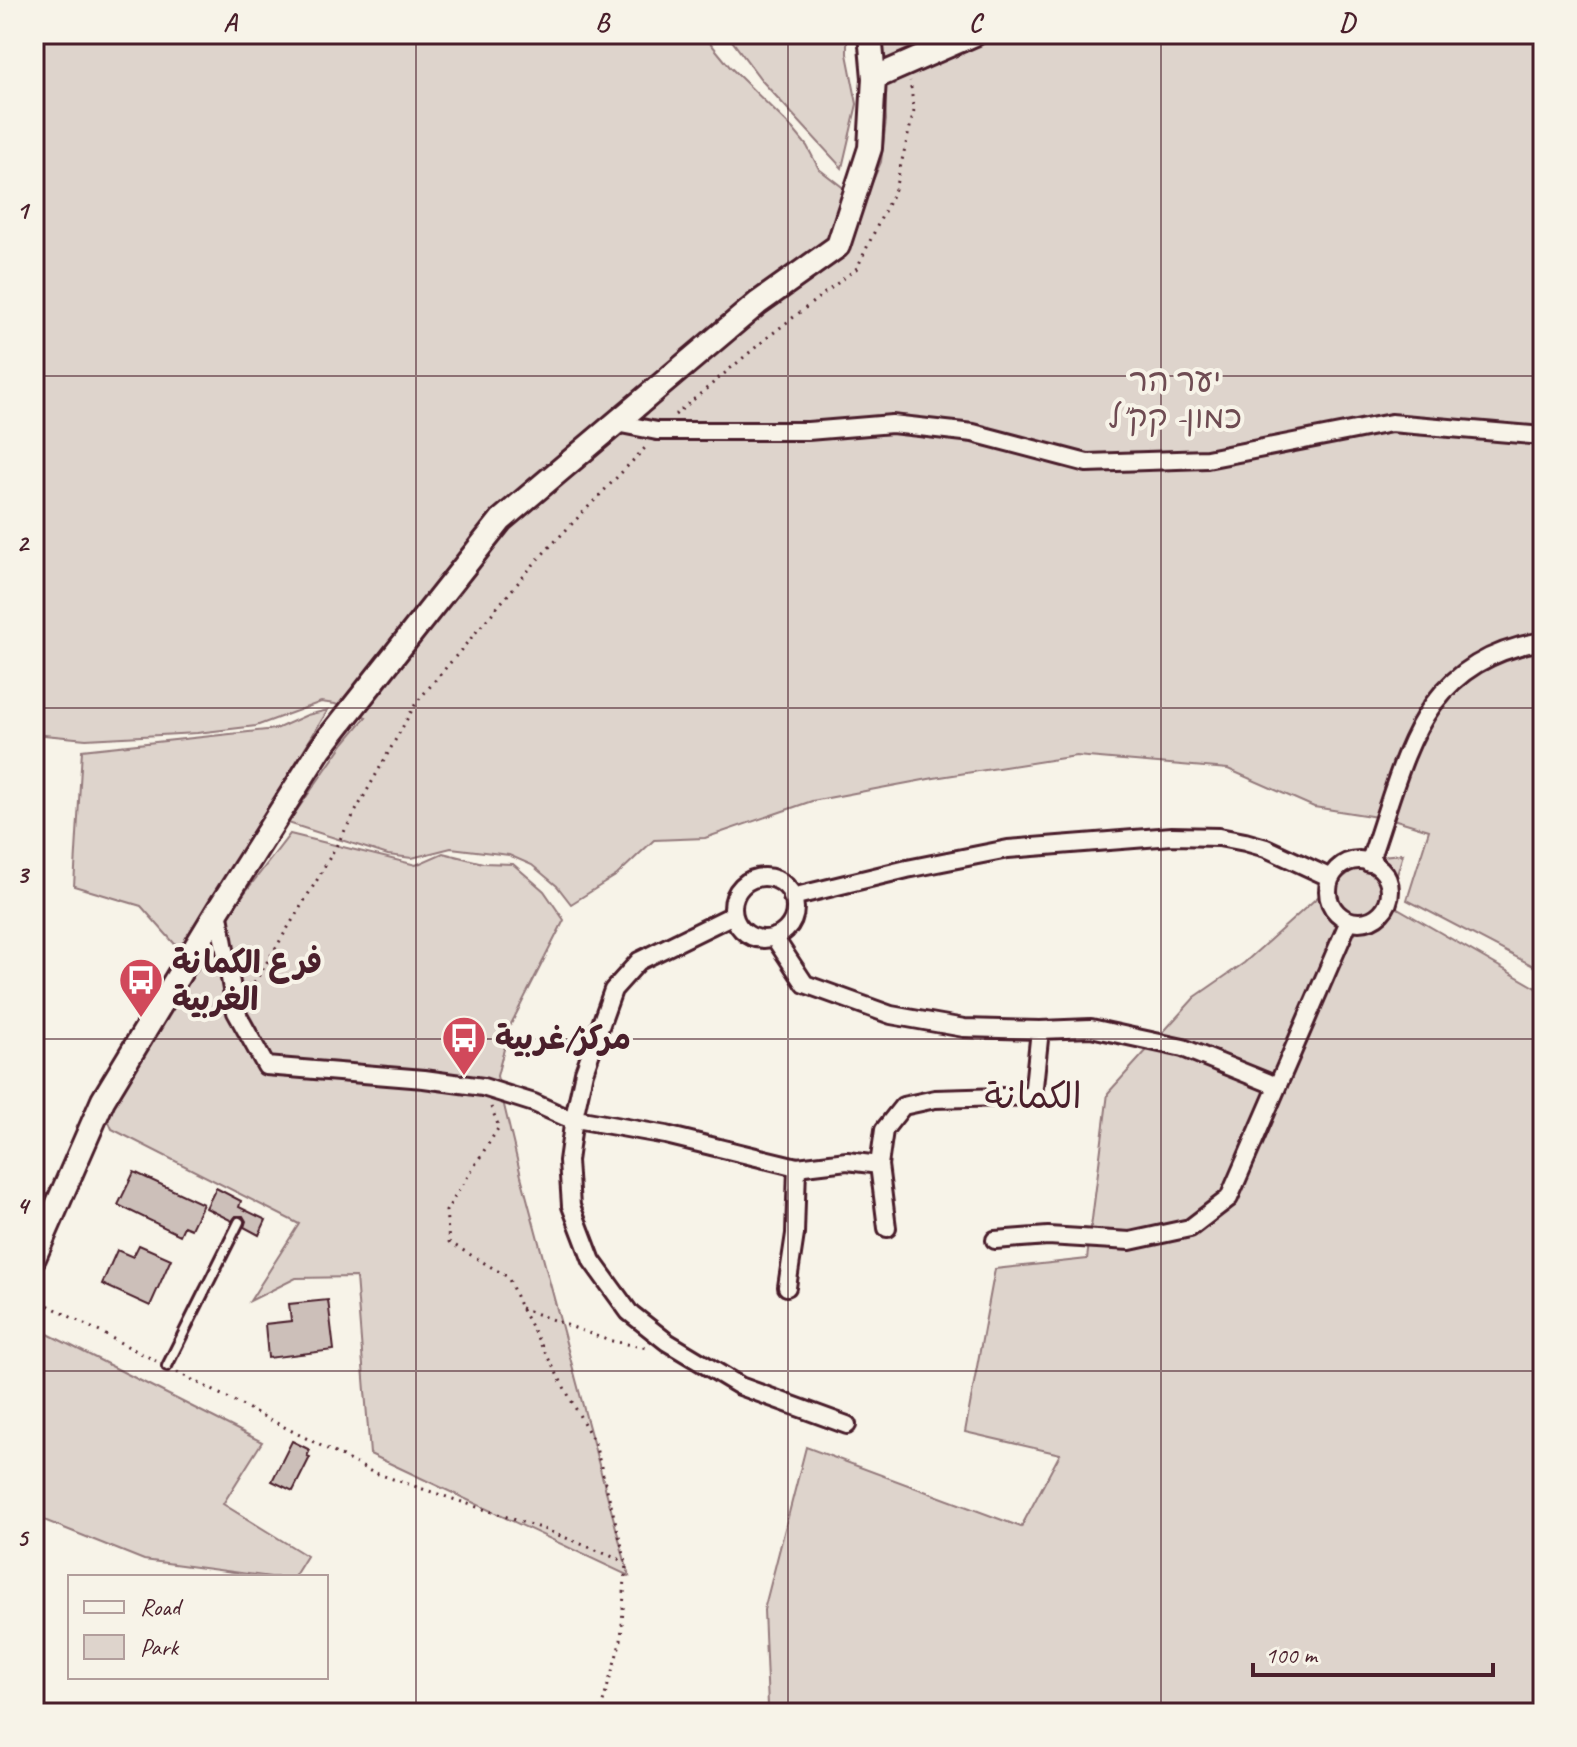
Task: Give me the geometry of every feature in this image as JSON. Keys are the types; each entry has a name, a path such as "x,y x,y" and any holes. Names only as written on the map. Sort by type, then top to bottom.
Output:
{"main road":[{"path":"34,1258 103,1100 218,910 320,749 501,520 758,303 838,246 870,148 874,78 870,34"},
{"path":"874,78 975,34"}],"street":[{"path":"616,423 657,431 808,431 892,424 973,433 1087,463 1207,459 1391,423 1543,436"},
{"path":"1369,863 1415,732 1429,706 1463,673 1489,657 1511,647 1543,641"},
{"path":"792,897 1008,849 1172,836 1219,837 1245,842 1266,848 1331,878"},
{"path":"1355,861 1369,863 1382,871 1387,879 1389,899 1378,915 1369,920 1349,921 1340,916 1329,899 1331,878 1345,864 1355,861"},
{"path":"770,878 779,881 792,897 794,916 790,925 774,937 754,937 745,932 733,915 736,895 750,880 770,878"},
{"path":"218,910 236,1012 266,1066 483,1087 574,1118 666,1135 797,1167 847,1161 879,1165"},
{"path":"733,915 639,961 613,990 584,1072 574,1118 568,1161 571,1206 592,1261 629,1312 667,1342 740,1386 847,1425"},
{"path":"995,1240 1048,1236 1130,1241 1190,1228 1229,1198 1349,921"},
{"path":"774,937 805,984 877,1010 964,1028 1091,1028 1183,1048 1277,1086"},
{"path":"887,1228 879,1165 884,1130 903,1106 935,1099 1033,1096 1040,1030"},
{"path":"787,1287 795,1234 797,1167"}],"lane":[{"path":"167,1366 239,1222"}],"path":[{"path":"236,1012 320,875 416,703 539,558 657,431 768,337 857,268 895,189 914,111 906,64"},
{"path":"483,1087 499,1127 446,1211 449,1242 508,1277 521,1308 595,1444 626,1562 621,1640 600,1713"},
{"path":"34,1298 372,1472 546,1530 626,1562"},
{"path":"521,1308 607,1340 649,1349"},
{"path":"1530,1713 1543,1698"}],"green space":[{"name":"יער הר כמון- קק\"ל","path":"34,34 703,34 730,67 793,129 807,146 819,169 863,203 881,162 886,120 883,34 1543,34 1543,963 1539,969 1407,900 1429,830 1396,820 1314,807 1228,769 1076,756 812,801 705,838 654,840 617,875 571,904 557,886 532,865 509,855 451,848 412,858 388,855 288,823 366,717 335,704 321,702 256,726 197,733 86,739 34,734"},
{"path":"727,34 847,34 847,54 857,104 842,168 763,82"},
{"path":"328,710 181,951 141,906 74,886 82,750 276,729 307,715"},
{"path":"290,834 416,865 443,853 483,863 513,864 544,891 564,920 510,1026 497,1076 629,1576 370,1454 356,1277 296,1278 250,1301 299,1224 112,1129 106,1115 213,934"},
{"path":"1403,854 1389,903 1540,990 1537,1110 1543,1120 1543,1209 1539,1220 1537,1255 1543,1261 1543,1713 774,1713 768,1706 764,1610 806,1447 1021,1527 1060,1454 965,1432 995,1269 1087,1259 1108,1093 1195,997 1244,963 1320,895 1370,857"},
{"path":"34,1327 262,1442 223,1504 307,1556 295,1575 256,1575 144,1560 34,1516"}],"building":[{"path":"134,1172 203,1204 191,1229 184,1226 180,1235 118,1205"},
{"path":"216,1188 241,1201 239,1207 266,1220 259,1235 244,1227 246,1221 243,1216 236,1216 232,1221 206,1208"},
{"path":"139,1245 171,1259 150,1306 102,1284 117,1250 133,1257"},
{"path":"328,1300 334,1350 268,1358 265,1324 291,1321 289,1304"},
{"path":"292,1441 310,1450 307,1456 310,1457 293,1491 272,1481"}],"place":[{"name":"فرع الكمانة الغربية","path":"141,1019"},
{"name":"مركز/غربية","path":"464,1077"}],"district":[{"name":"الكمانة","path":"1033,1096"}]}
